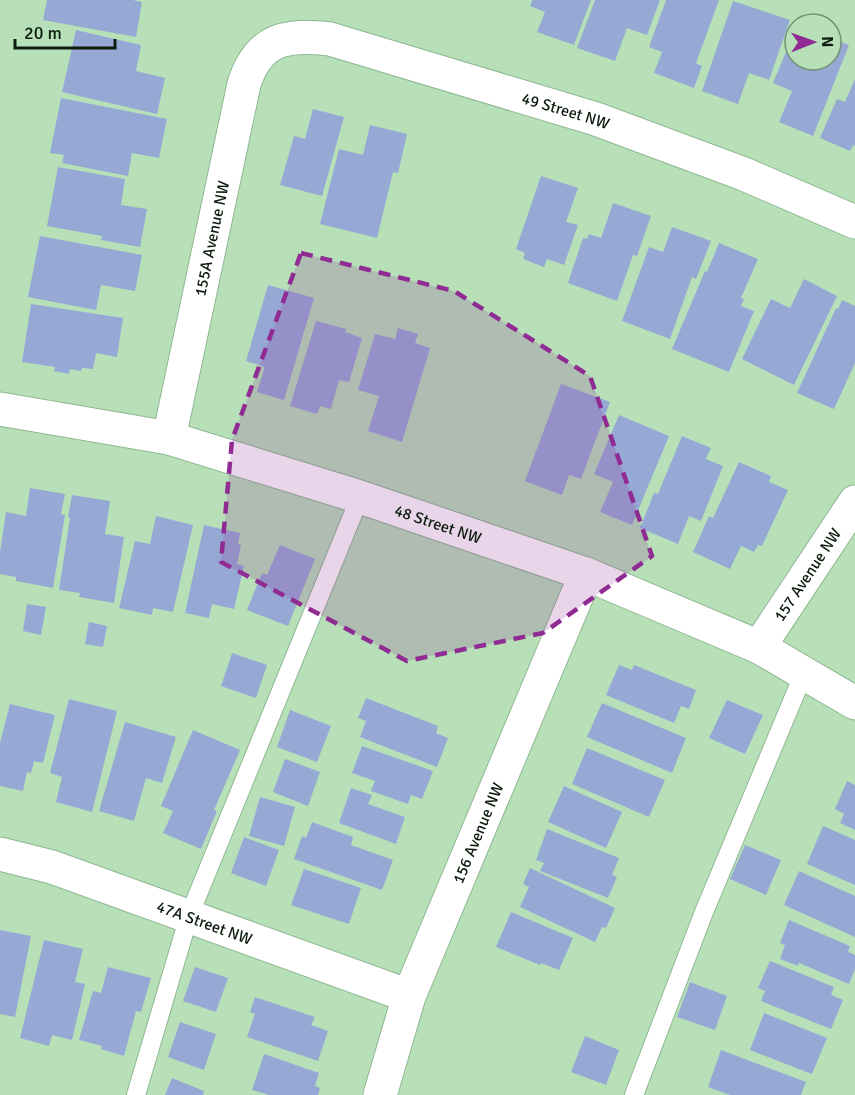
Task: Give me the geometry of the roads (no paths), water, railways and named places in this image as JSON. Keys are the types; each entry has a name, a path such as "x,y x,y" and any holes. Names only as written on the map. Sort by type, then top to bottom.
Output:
{"street":[{"name":"49 Street NW","path":"268,45 291,37 330,39 536,100 696,155 855,222"},
{"name":"155A Avenue NW","path":"169,438 244,84 249,68 268,45"},
{"name":"48 Street NW","path":"0,409 169,438 360,497 586,574 759,647 855,703"},
{"name":"157 Avenue NW","path":"759,647 855,502"},
{"name":"156 Avenue NW","path":"380,1095 409,996 586,574"},
{"name":"47A Street NW","path":"0,854 52,867 409,996"}],"lane":[{"path":"136,1095 189,916 360,497"},
{"path":"634,1095 704,912 804,673"}]}
